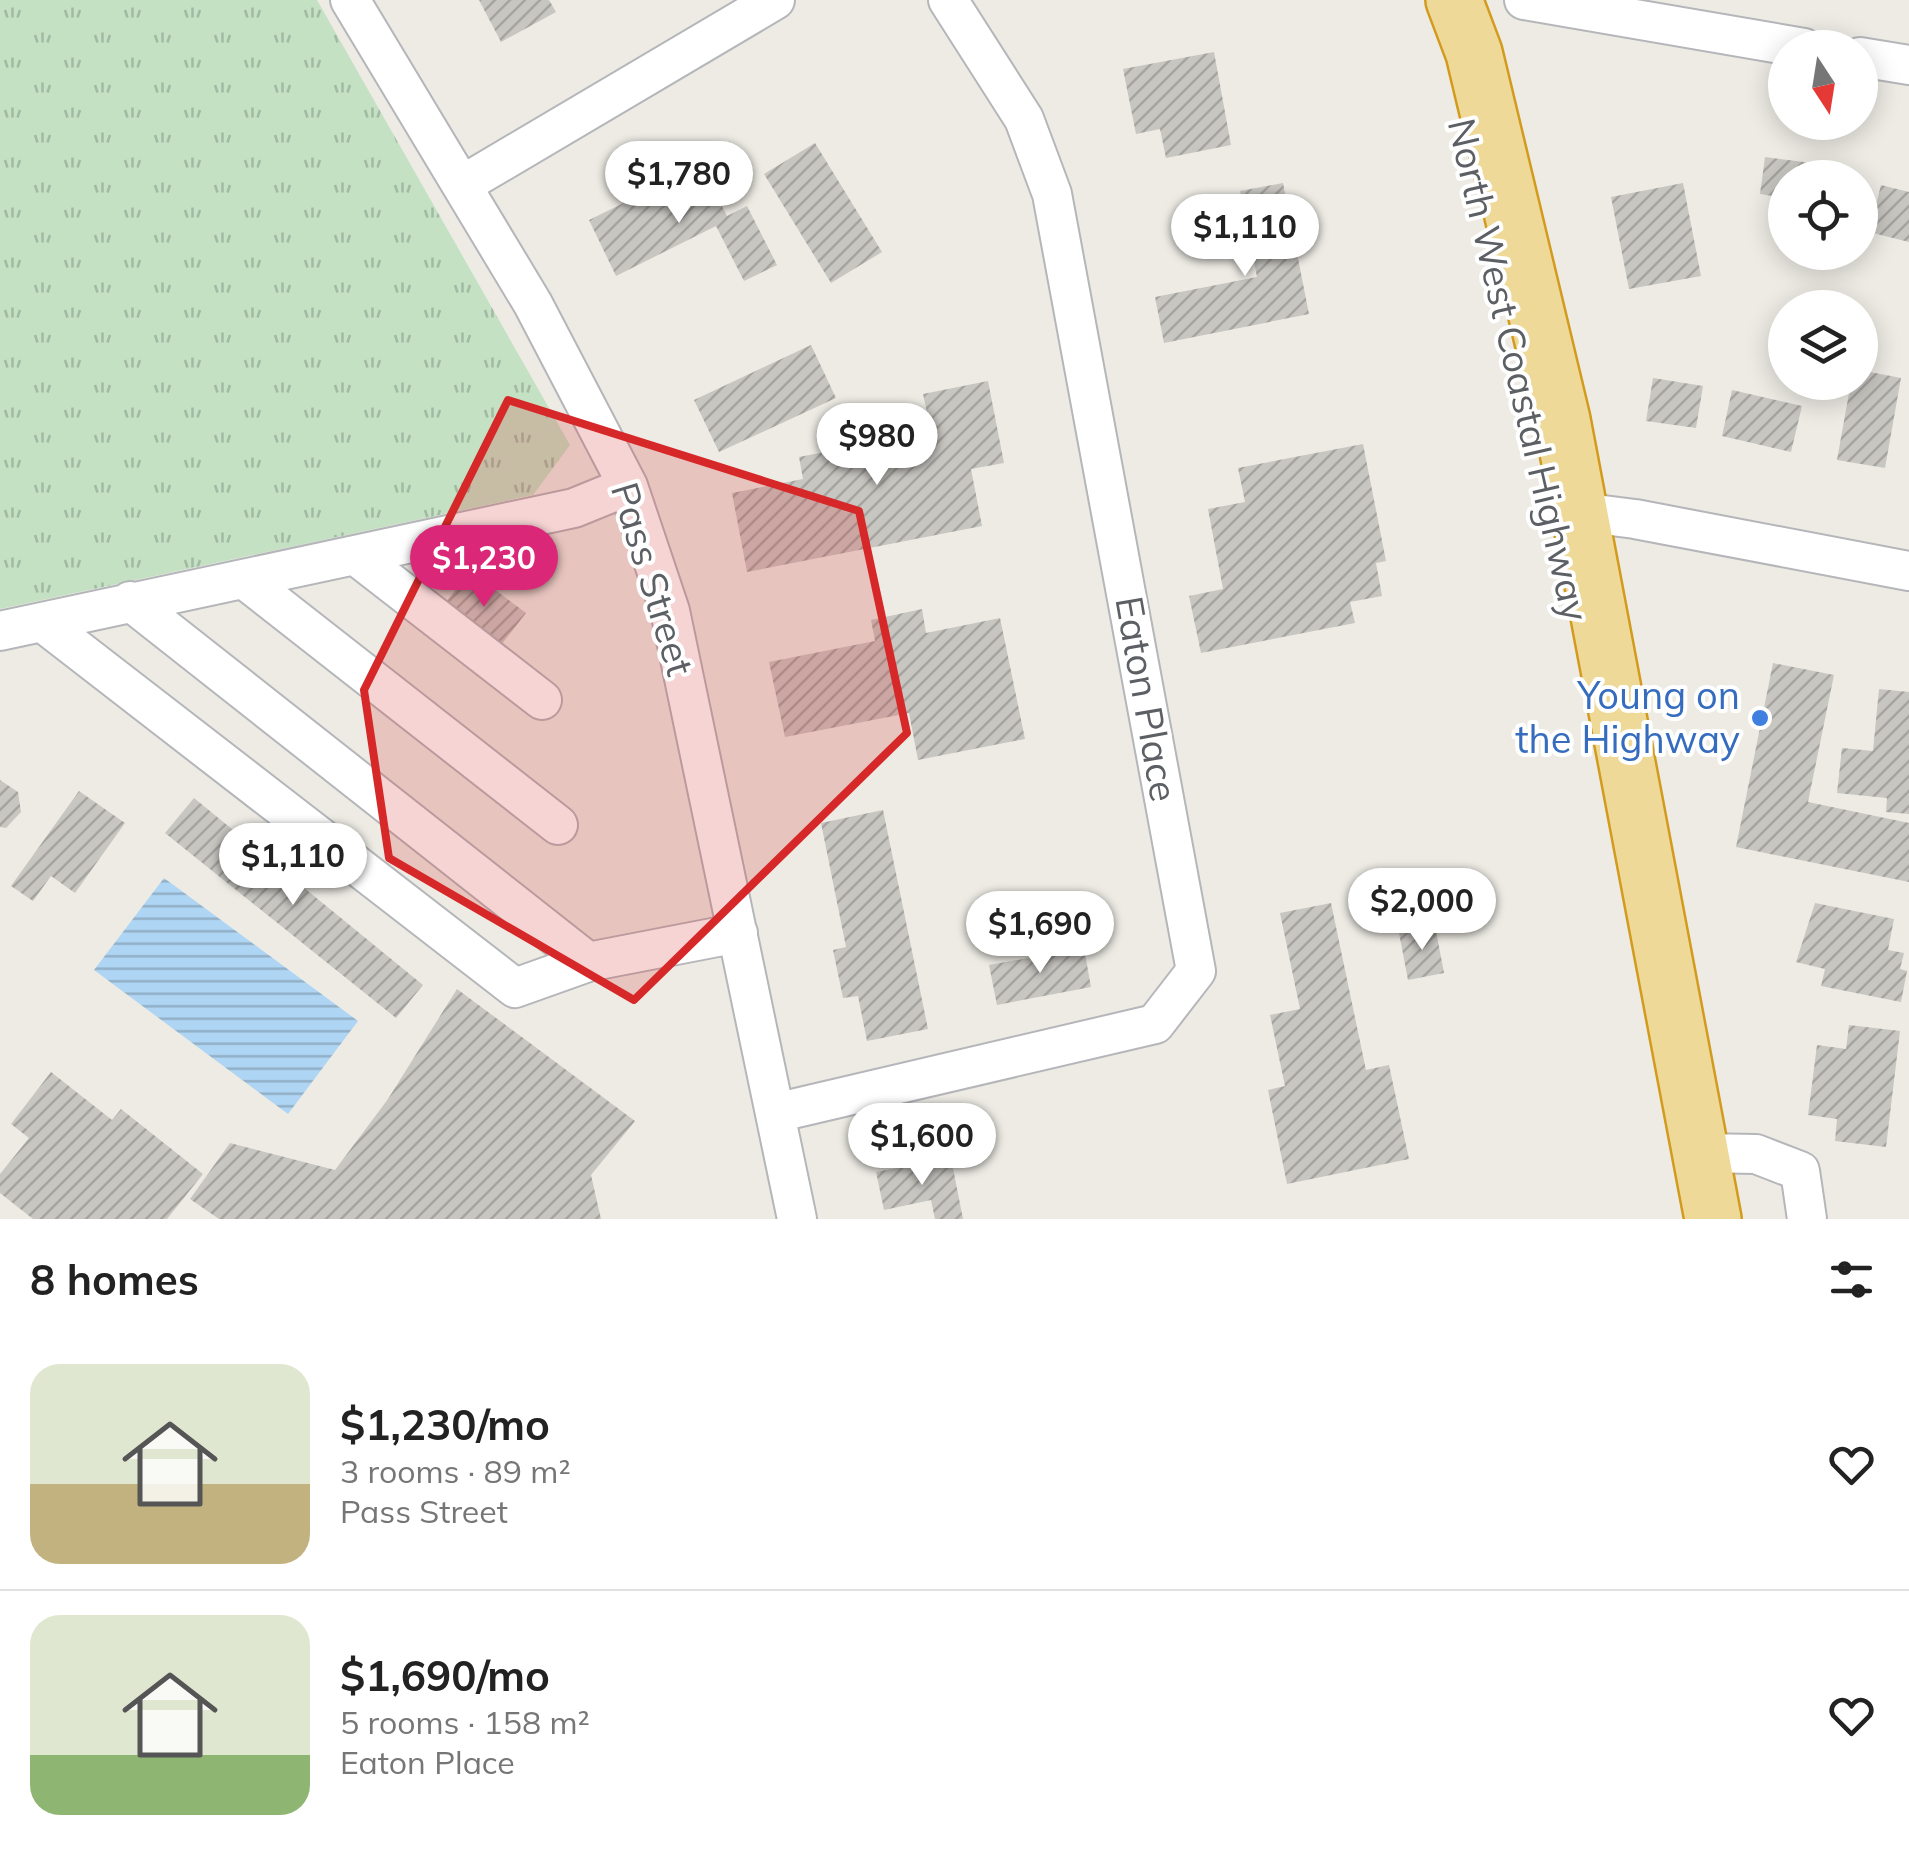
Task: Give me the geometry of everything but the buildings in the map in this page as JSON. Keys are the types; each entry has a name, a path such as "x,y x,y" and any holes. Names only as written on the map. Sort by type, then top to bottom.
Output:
{"highway":[{"name":"North West Coastal Highway","path":"1441,3 1474,52 1562,420 1567,514 1713,1219"}],"street":[{"name":"Pass Street","path":"350,0 533,304 628,486 670,611 797,1219"},
{"path":"462,185 775,0"},
{"name":"Eaton Place","path":"774,1113 1155,1024 1196,971 1052,194 1024,118 948,0"},
{"path":"1524,0 1768,42"},
{"path":"1878,60 1909,65"},
{"path":"0,631 574,508 628,486"},
{"path":"1567,514 1909,571"},
{"path":"355,554 542,700"},
{"path":"244,580 558,825"},
{"path":"130,601 588,962"},
{"path":"42,622 515,988 588,962 738,932"},
{"path":"1701,1153 1756,1154 1800,1171 1808,1219"}],"highlighted area":[{"path":"508,400 859,511 907,733 634,1000 389,858 364,690"}],"green space":[{"path":"0,0 317,0 570,445 533,495 0,609"}],"water":[{"path":"164,878 358,1021 288,1114 94,970"}],"place":[{"name":"Young on the Highway","path":"1760,718"}]}
